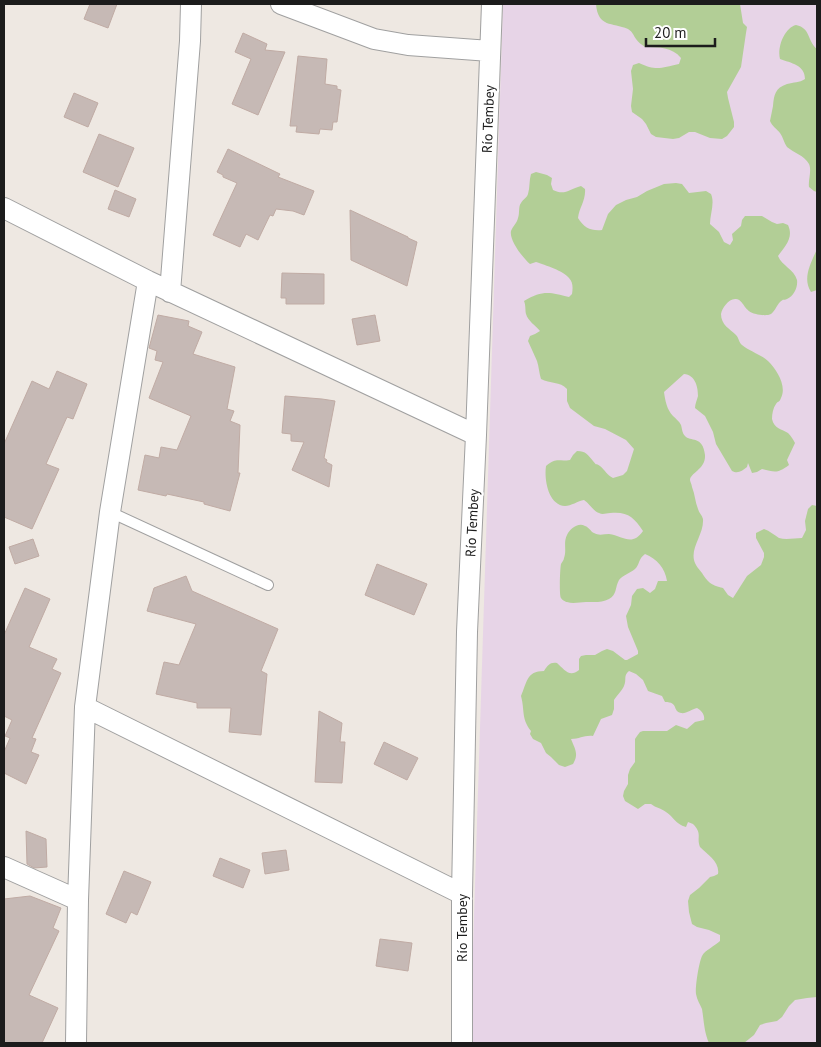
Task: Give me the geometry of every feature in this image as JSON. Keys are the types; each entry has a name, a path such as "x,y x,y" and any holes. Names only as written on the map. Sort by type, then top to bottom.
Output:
{"street":[{"path":"170,292 190,41 191,4"},
{"path":"281,4 374,39 490,52"},
{"name":"Río Tembey","path":"462,1043 462,894 467,632 492,4"},
{"path":"4,208 170,292 476,436"},
{"path":"76,1043 78,900 85,707 110,512 148,281"},
{"path":"85,707 462,894"},
{"path":"4,867 78,900"}],"lane":[{"path":"110,512 268,585"}],"shaded area":[{"path":"503,4 817,4 817,1043 470,1043"}],"green space":[{"path":"596,4 740,4 743,23 747,27 741,67 727,92 734,127 727,136 722,139 710,138 695,132 689,132 673,139 656,137 651,134 642,119 632,112 633,89 631,71 633,65 639,63 654,68 663,68 679,64 681,58 669,50 645,47 628,29 603,21 597,12"},
{"path":"796,25 807,32 817,49 817,192 809,187 809,164 802,156 787,147 781,135 770,121 776,92 787,84 805,79 800,68 793,63 780,59 779,55 782,39 788,30"},
{"path":"536,172 552,178 553,190 557,192 564,192 581,186 585,189 578,218 585,226 594,230 602,230 608,214 616,205 664,184 676,183 682,184 689,193 706,191 711,194 710,224 719,232 724,242 730,245 733,240 732,234 741,226 745,216 762,216 777,224 783,223 788,225 790,230 788,242 778,256 791,270 797,280 794,294 780,302 769,315 752,313 741,301 736,299 726,304 721,314 724,324 736,335 741,344 768,361 780,378 783,393 774,407 772,419 775,425 788,433 795,443 787,460 789,465 779,471 762,469 752,473 748,463 747,467 742,471 732,471 716,444 713,432 705,416 695,408 698,392 691,376 684,374 664,392 668,408 680,424 684,435 702,444 704,449 705,460 690,480 699,512 703,519 702,530 694,550 694,560 711,584 723,588 733,598 747,576 761,565 764,557 764,553 756,538 756,533 764,529 779,538 802,538 806,530 805,521 808,509 812,505 817,506 817,997 795,1000 782,1017 777,1021 760,1025 754,1035 744,1043 709,1043 702,1009 696,994 702,956 720,941 720,935 692,924 688,901 690,895 710,877 718,874 717,866 713,859 700,847 699,833 693,824 688,822 686,827 682,826 669,814 651,804 645,804 638,809 625,801 623,796 628,784 630,769 635,762 635,739 640,732 667,731 676,725 687,729 695,722 704,720 703,713 697,708 685,713 678,712 672,703 665,702 662,696 648,691 643,680 629,671 626,674 623,688 614,700 612,715 601,719 593,736 571,739 576,757 573,764 565,767 559,765 546,753 541,743 533,739 524,718 521,696 528,679 534,673 544,671 549,664 557,663 567,672 572,673 579,670 579,659 581,656 595,655 607,649 625,660 638,654 626,616 631,605 632,596 637,589 643,588 650,593 655,589 658,581 667,581 660,564 645,554 635,569 619,580 615,593 609,599 601,602 572,603 564,601 560,596 561,564 565,555 566,538 572,528 582,525 588,527 596,534 609,534 631,540 639,536 643,531 630,516 621,513 600,514 584,500 567,506 559,505 548,490 546,466 553,462 570,460 577,451 583,452 613,478 623,475 627,471 634,449 626,440 605,429 594,426 570,408 567,401 567,389 564,386 541,379 537,361 528,341 530,336 540,331 527,316 524,301 536,295 546,293 569,297 572,294 573,287 567,275 554,268 536,262 530,264 520,253 512,239 511,231 519,216 520,205 527,197 531,174"},
{"path":"817,249 817,290 811,292 808,287 807,276"}],"building":[{"path":"90,4 117,4 108,28 84,19"},
{"path":"243,33 267,44 265,50 285,52 258,115 232,104 251,59 235,52"},
{"path":"298,56 327,59 325,84 337,86 337,89 341,90 337,122 333,122 332,130 320,129 319,134 296,132 297,126 290,126"},
{"path":"74,93 98,103 88,127 64,117"},
{"path":"99,134 134,148 118,187 83,172"},
{"path":"228,149 280,174 278,177 314,191 304,215 293,211 276,209 273,216 270,215 258,240 246,234 240,247 213,235 237,183 217,172"},
{"path":"115,190 136,199 129,217 108,209"},
{"path":"350,210 417,242 407,286 351,260"},
{"path":"282,273 324,274 324,304 286,304 286,298 281,298"},
{"path":"158,315 189,321 188,326 202,332 193,354 235,367 227,409 234,411 230,421 240,425 238,473 240,473 230,511 204,504 204,502 138,490 145,455 159,458 161,447 177,450 191,416 149,398 163,362 155,360 157,351 149,348"},
{"path":"375,315 380,341 357,345 352,319"},
{"path":"57,371 87,384 73,419 67,417 46,464 59,469 32,529 4,517 4,444 32,381 49,389"},
{"path":"285,396 335,401 324,458 327,460 326,462 332,465 329,487 292,470 304,442 291,441 291,434 282,433"},
{"path":"33,539 39,556 15,564 9,547"},
{"path":"377,564 427,584 414,615 365,595"},
{"path":"186,576 192,591 278,629 261,671 267,674 261,735 229,732 231,708 197,708 197,703 156,694 164,662 179,665 196,624 147,611 154,588"},
{"path":"25,588 50,599 29,647 57,659 52,669 61,673 32,738 36,739 31,752 39,755 26,784 4,773 4,752 10,738 5,736 12,720 4,716 4,635"},
{"path":"319,711 342,723 340,742 345,742 342,783 315,782"},
{"path":"384,742 418,758 407,780 374,764"},
{"path":"26,831 46,839 47,867 34,868 27,864"},
{"path":"286,850 289,870 265,874 262,853"},
{"path":"220,858 250,870 243,888 213,876"},
{"path":"124,871 151,882 137,915 131,912 126,923 106,914"},
{"path":"30,896 61,908 53,928 59,931 29,995 58,1008 42,1043 4,1043 4,899"},
{"path":"380,939 412,943 408,971 376,966"}]}
